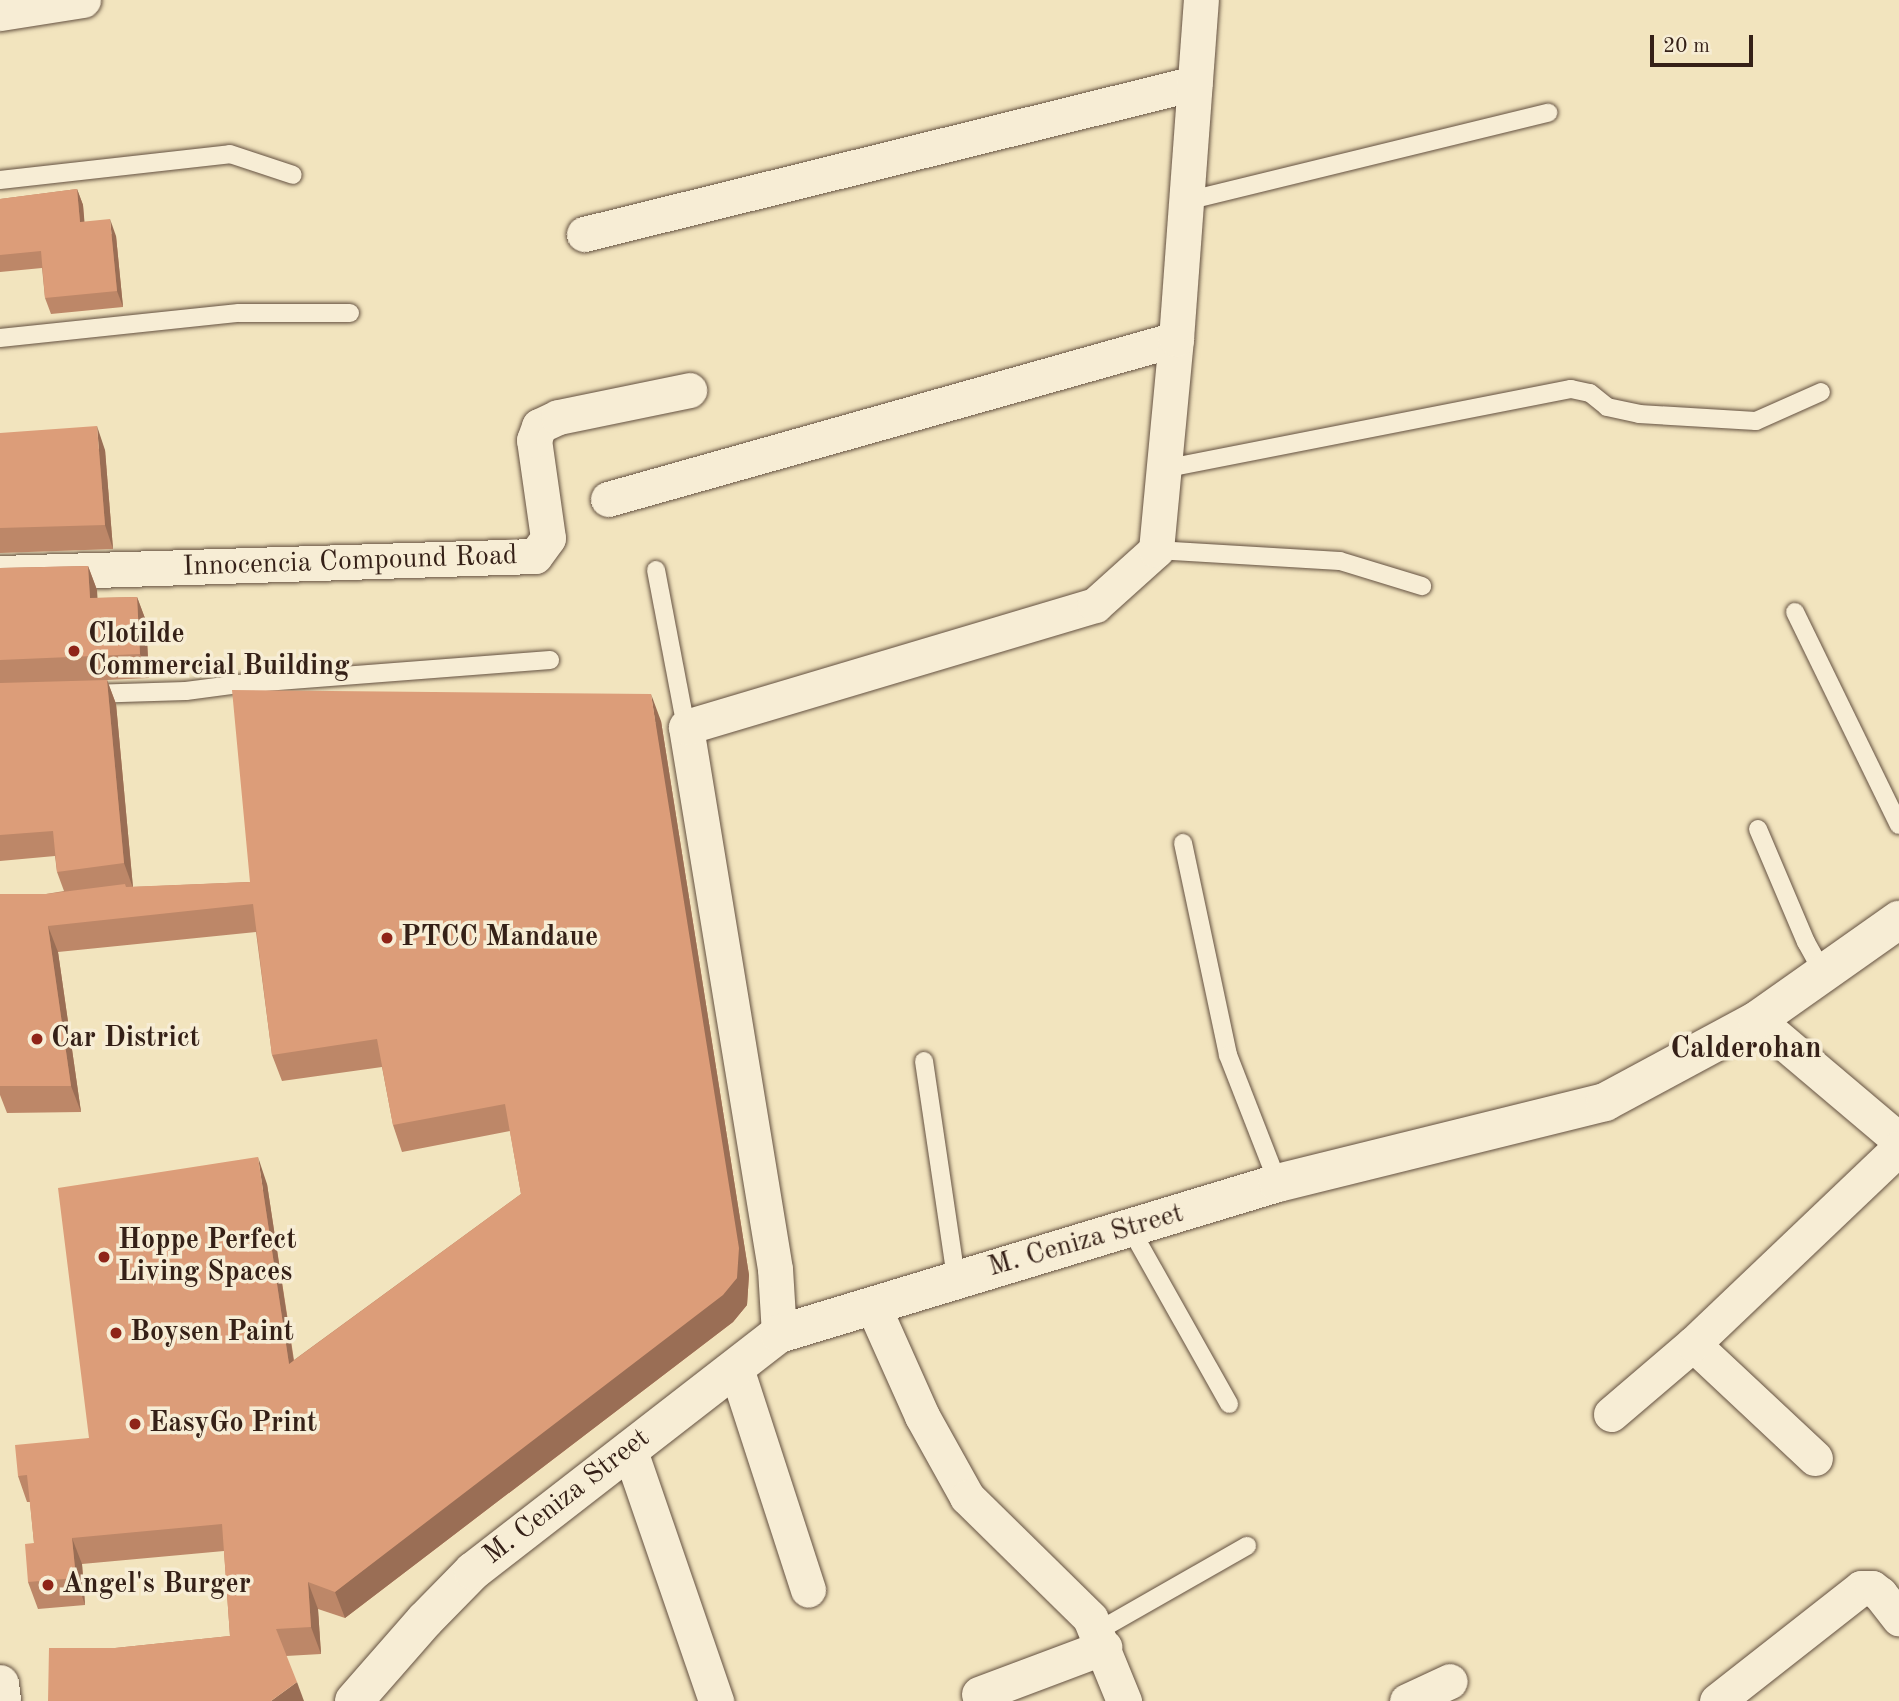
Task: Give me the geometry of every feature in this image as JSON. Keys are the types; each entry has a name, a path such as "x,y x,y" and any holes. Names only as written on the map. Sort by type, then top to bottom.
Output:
{"street":[{"path":"0,13 83,0"},
{"path":"779,1334 775,1269 685,727 1095,605 1156,550 1176,340 1201,0"},
{"path":"584,234 1195,83"},
{"path":"608,499 1176,340"},
{"name":"Innocencia Compound Road","path":"0,573 535,556 548,538 534,440 539,425 558,417 689,390"},
{"name":"M. Ceniza Street","path":"354,1701 425,1620 473,1571 779,1334 1278,1183 1605,1102 1757,1020 1899,920"},
{"path":"1757,1020 1899,1140"},
{"path":"1611,1414 1693,1344 1899,1148"},
{"path":"872,1304 922,1416 967,1497 1090,1618 1124,1701"},
{"path":"1693,1344 1815,1458"},
{"path":"736,1368 808,1590"},
{"path":"629,1448 716,1701"},
{"path":"1717,1701 1861,1588 1872,1588 1880,1594 1899,1618"},
{"path":"979,1694 1100,1639"},
{"path":"1407,1701 1450,1681"},
{"path":"0,1684 2,1701"}],"lane":[{"path":"1186,201 1548,113"},
{"path":"0,180 230,154 293,175"},
{"path":"0,338 239,313 350,313"},
{"path":"1163,468 1572,389 1590,393 1607,407 1639,414 1756,421 1821,392"},
{"path":"1156,550 1340,561 1422,586"},
{"path":"656,570 685,727"},
{"path":"1796,611 1899,825"},
{"path":"66,694 186,691 550,660"},
{"path":"1758,829 1806,942 1823,973"},
{"path":"1183,843 1228,1055 1278,1183"},
{"path":"925,1061 956,1279"},
{"path":"1130,1228 1229,1404"},
{"path":"1100,1639 1247,1546"}],"building":[{"path":"77,189 80,222 110,219 117,291 45,298 41,251 0,255 0,199"},
{"path":"97,426 105,525 0,528 0,433"},
{"name":"Clotilde Commercial Building","path":"88,566 90,598 137,597 140,654 0,660 0,568"},
{"path":"107,680 124,863 57,872 53,831 0,835 0,683"},
{"path":"232,690 651,694 739,1248 737,1278 723,1295 335,1592 308,1582 311,1627 276,1629 297,1682 271,1701 48,1701 49,1648 115,1648 230,1636 222,1524 72,1538 76,1578 28,1582 25,1544 34,1543 27,1475 18,1476 15,1445 89,1438 58,1188 258,1157 289,1364 521,1194 505,1104 393,1125 377,1039 272,1055 253,904 48,926 71,1086 0,1086 0,894 46,894 125,884 126,887 250,882"}],"place":[{"name":"Clotilde Commercial Building","path":"74,651"},
{"name":"PTCC Mandaue","path":"387,938"},
{"name":"Car District","path":"37,1039"},
{"name":"Hoppe Perfect Living Spaces","path":"104,1257"},
{"name":"Boysen Paint","path":"116,1333"},
{"name":"EasyGo Print","path":"135,1424"},
{"name":"Angel's Burger","path":"48,1585"}],"district":[{"name":"Calderohan","path":"1746,1049"}]}
